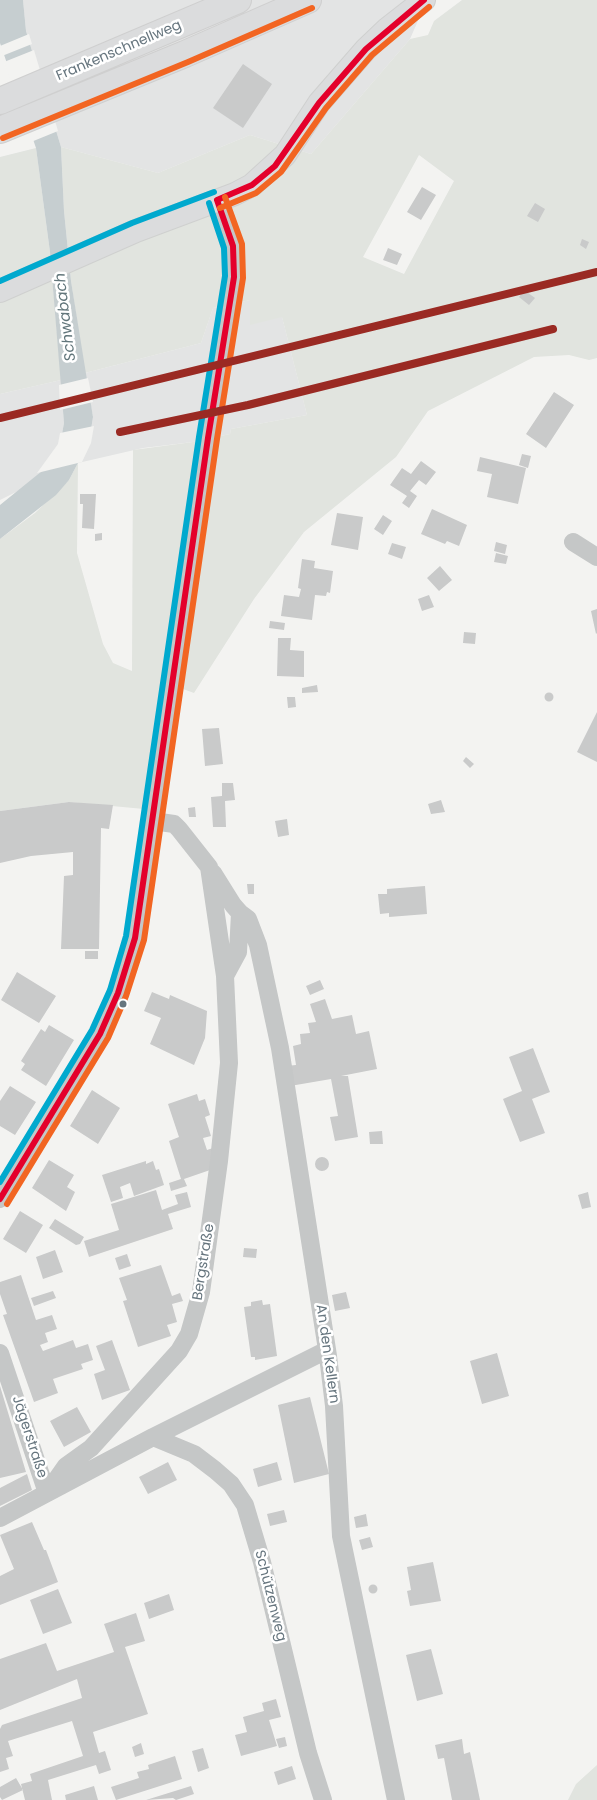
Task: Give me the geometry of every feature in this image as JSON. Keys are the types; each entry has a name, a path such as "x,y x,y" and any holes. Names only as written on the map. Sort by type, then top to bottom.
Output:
{"highway":[{"name":"Frankenschnellweg","path":"0,101 238,0"},
{"name":"Frankenschnellweg","path":"0,130 97,91 308,0"}],"main road":[{"path":"0,291 136,231 218,200 252,184 275,166 319,103 366,49 387,29 424,0"}],"street":[{"path":"0,1199 90,1053 112,1007 135,938 208,438 234,277 233,246 218,200"},
{"path":"573,542 597,557"},
{"name":"An den Kellern","path":"153,821 174,824 179,829 209,868 233,905 248,920 258,945 280,1048 327,1350 334,1406 341,1536 396,1800"},
{"name":"Bergstraße","path":"47,1493 66,1466 90,1448 179,1351 189,1334 201,1292 220,1151 229,1063 225,976 209,868"},
{"path":"225,976 238,952 240,912"},
{"name":"Bergstraße","path":"0,1518 154,1436 327,1350"},
{"name":"Jägerstraße","path":"0,1353 47,1493"},
{"name":"Schützenweg","path":"154,1436 194,1454 231,1484 245,1505 262,1562 308,1753 323,1800"}],"shaded area":[{"path":"23,0 427,0 410,39 311,154 250,135 158,173 61,147 26,31"},
{"path":"462,0 597,0 597,358 589,360 569,355 534,357 428,411 396,457 304,532 254,599 194,693 164,682 144,809 69,802 0,811 0,539 35,513 69,480 78,463 77,553 103,644 113,663 132,671 133,450 193,442 230,434 231,429 307,415 282,317 250,325 250,300 213,308 201,343 85,373 71,281 64,211 61,147 158,173 250,135 311,154 410,39 428,35 434,21","holes":["419,155 454,181 404,274 363,257"]},
{"path":"36,148 50,252 61,380 0,394 0,157"},
{"path":"250,300 282,317 307,415 231,429 230,434 193,442 143,448 78,463 89,442 93,417 85,373 201,343 213,308"},
{"path":"61,380 64,423 60,445 42,471 22,489 0,500 0,394"},
{"path":"597,1765 597,1800 568,1800 576,1784"}],"water":[{"name":"Schwabach","path":"0,0 23,0 26,31 61,147 64,211 71,281 93,417 89,442 69,480 56,495 0,539 0,505 42,471 60,445 64,423 50,252 36,148 0,43"}],"pier":[{"path":"29,34 32,44 2,56 0,46"},
{"path":"34,50 58,131 31,142 4,62"},
{"path":"88,378 93,402 60,410 59,385"},
{"path":"94,426 91,443 82,462 37,473 58,444 60,433"}],"building":[{"path":"243,64 272,84 243,128 213,108"},
{"path":"422,187 436,195 421,220 407,212"},
{"path":"535,203 545,209 538,222 527,216"},
{"path":"582,239 589,242 586,249 580,245"},
{"path":"388,248 402,254 397,265 383,260"},
{"path":"524,290 535,298 529,305 519,297"},
{"path":"554,392 574,405 546,448 526,434"},
{"path":"522,454 531,456 528,468 519,465"},
{"path":"480,457 526,468 518,504 487,497 492,474 477,471"},
{"path":"421,461 436,472 426,485 419,480 410,491 417,496 409,508 402,503 407,496 390,485 402,468 411,474"},
{"path":"80,494 96,494 94,529 82,528 83,504 80,504"},
{"path":"432,509 467,525 459,546 447,541 445,544 421,534"},
{"path":"337,513 363,517 358,550 331,545"},
{"path":"383,515 392,521 383,535 374,529"},
{"path":"102,533 102,540 95,541 95,534"},
{"path":"496,542 507,545 505,554 494,551"},
{"path":"392,543 406,547 402,559 388,554"},
{"path":"496,553 508,556 506,564 494,562"},
{"path":"302,559 315,561 314,568 333,571 330,593 327,592 326,596 315,595 312,620 281,616 284,595 299,597 301,589 298,588"},
{"path":"440,566 452,580 439,591 427,578"},
{"path":"429,595 434,607 422,611 418,599"},
{"path":"597,609 597,633 596,634 591,611"},
{"path":"270,621 285,623 284,630 269,628"},
{"path":"464,632 476,633 475,644 463,643"},
{"path":"278,638 291,638 290,650 304,651 304,677 277,676"},
{"path":"317,685 318,692 302,693 302,688"},
{"path":"549,692 554,697 549,702 544,697"},
{"path":"287,697 295,697 296,707 288,708"},
{"path":"597,712 597,762 577,752"},
{"path":"219,728 223,764 205,766 202,729"},
{"path":"466,757 474,764 470,768 463,761"},
{"path":"222,783 233,783 235,800 225,801 226,827 213,827 211,797 222,796"},
{"path":"441,800 445,812 431,814 428,804"},
{"path":"69,802 113,805 109,829 101,828 99,949 61,949 64,876 73,875 73,852 31,856 0,863 0,811"},
{"path":"195,807 196,817 189,817 188,808"},
{"path":"287,819 289,835 278,837 275,821"},
{"path":"247,884 254,884 254,894 248,894"},
{"path":"425,886 427,914 389,917 389,913 380,914 378,894 387,894 387,889"},
{"path":"85,951 98,951 98,959 85,959"},
{"path":"17,972 56,996 39,1023 1,1000"},
{"path":"320,980 324,989 310,995 306,986"},
{"path":"152,992 169,999 170,995 207,1011 205,1038 194,1065 150,1044 161,1018 144,1011"},
{"path":"325,999 332,1019 352,1015 356,1034 369,1031 377,1069 341,1076 348,1076 358,1137 335,1141 330,1117 338,1116 331,1079 290,1086 286,1066 296,1065 293,1046 301,1044 300,1034 310,1033 308,1023 316,1022 310,1004"},
{"path":"49,1025 74,1040 46,1086 21,1070 25,1064 21,1061 41,1029 45,1032"},
{"path":"533,1048 550,1092 532,1099 545,1133 520,1142 503,1099 522,1091 509,1057"},
{"path":"10,1086 36,1102 15,1135 0,1126 0,1101"},
{"path":"92,1090 120,1108 98,1144 70,1126"},
{"path":"197,1094 199,1101 205,1099 210,1115 205,1117 211,1136 203,1138 207,1150 213,1148 213,1169 184,1179 187,1186 171,1191 169,1183 181,1179 169,1141 179,1137 168,1104"},
{"path":"382,1131 383,1144 370,1144 369,1132"},
{"path":"319,1157 325,1157 329,1164 325,1171 319,1171 315,1167 315,1161"},
{"path":"49,1160 74,1175 67,1187 75,1192 66,1211 32,1188"},
{"path":"146,1161 146,1164 153,1161 156,1170 159,1169 164,1185 134,1196 130,1183 120,1187 123,1198 111,1202 102,1175"},
{"path":"156,1190 162,1210 178,1204 175,1195 187,1192 191,1207 168,1214 173,1229 89,1257 84,1241 119,1230 111,1204"},
{"path":"588,1192 591,1207 582,1209 578,1195"},
{"path":"20,1211 43,1225 26,1253 3,1239"},
{"path":"55,1219 84,1237 80,1244 76,1245 49,1228"},
{"path":"244,1248 257,1249 256,1258 243,1257"},
{"path":"55,1250 63,1272 43,1279 36,1257"},
{"path":"127,1254 131,1266 119,1270 115,1258"},
{"path":"161,1265 172,1296 180,1293 183,1301 172,1304 177,1322 167,1325 171,1336 138,1347 123,1301 127,1300 119,1278"},
{"path":"21,1275 36,1320 52,1315 57,1329 45,1333 48,1342 40,1345 43,1351 73,1340 76,1348 88,1344 93,1360 81,1364 83,1369 53,1379 58,1393 34,1402 3,1315 7,1314 0,1294 0,1282"},
{"path":"53,1291 56,1298 34,1306 31,1298"},
{"path":"346,1292 350,1308 335,1311 332,1295"},
{"path":"262,1300 263,1305 270,1304 277,1356 255,1360 255,1357 251,1357 244,1307 251,1306 251,1302"},
{"path":"112,1340 130,1390 102,1400 94,1374 105,1370 96,1346"},
{"path":"497,1353 509,1396 482,1404 470,1361"},
{"path":"0,1386 26,1472 0,1478"},
{"path":"310,1397 329,1474 294,1483 278,1405"},
{"path":"77,1407 91,1432 64,1447 50,1421"},
{"path":"168,1462 177,1480 148,1494 139,1477"},
{"path":"277,1462 282,1480 258,1487 253,1469"},
{"path":"27,1474 32,1490 0,1506 0,1488"},
{"path":"284,1510 287,1522 270,1526 267,1514"},
{"path":"366,1514 368,1526 356,1528 354,1517"},
{"path":"32,1522 44,1550 46,1550 58,1582 0,1605 0,1576 14,1569 0,1535"},
{"path":"370,1537 373,1547 362,1550 359,1540"},
{"path":"433,1562 441,1601 410,1606 407,1591 411,1590 407,1567"},
{"path":"373,1584 378,1589 373,1594 368,1589"},
{"path":"58,1589 72,1623 43,1634 30,1600"},
{"path":"169,1594 174,1610 149,1619 144,1603"},
{"path":"136,1613 145,1641 125,1647 148,1714 93,1732 99,1753 105,1751 111,1770 99,1774 96,1765 48,1780 52,1800 25,1800 21,1784 32,1781 30,1774 83,1756 72,1721 8,1741 13,1756 6,1758 9,1769 0,1772 0,1729 2,1725 82,1698 77,1679 0,1710 0,1659 46,1643 57,1671 114,1652 104,1624"},
{"path":"431,1649 443,1694 417,1701 406,1655"},
{"path":"276,1699 281,1717 269,1720 277,1746 241,1756 235,1735 247,1732 243,1717 264,1711 262,1703"},
{"path":"285,1737 287,1746 279,1748 276,1739"},
{"path":"462,1739 464,1754 470,1752 480,1800 452,1800 444,1758 438,1759 435,1745"},
{"path":"141,1743 144,1754 135,1757 132,1747"},
{"path":"203,1748 209,1768 198,1772 192,1751"},
{"path":"175,1756 182,1779 116,1800 111,1787 139,1778 137,1772 149,1769 148,1765"},
{"path":"292,1766 296,1779 278,1785 274,1772"},
{"path":"16,1778 23,1790 2,1800 0,1797 0,1787"},
{"path":"94,1786 98,1800 66,1800 65,1795"},
{"path":"191,1786 194,1794 176,1800 173,1798 146,1800"}],"transit line":[{"path":"217,200 252,185 275,166 319,103 366,49 424,0"},
{"path":"220,208 256,193 281,172 326,108 372,55 429,7"},
{"path":"3,138 188,62 312,8"},
{"path":"0,281 132,223 214,192"},
{"path":"7,1204 108,1038 126,996 144,940 217,439 243,278 242,244 225,197"},
{"path":"0,1199 100,1034 118,993 135,938 208,438 234,277 233,246 217,200"},
{"path":"0,1182 92,1030 110,990 126,936 199,437 225,276 224,248 209,203"},
{"path":"0,418 597,272"},
{"path":"120,432 248,405 553,329"}]}
